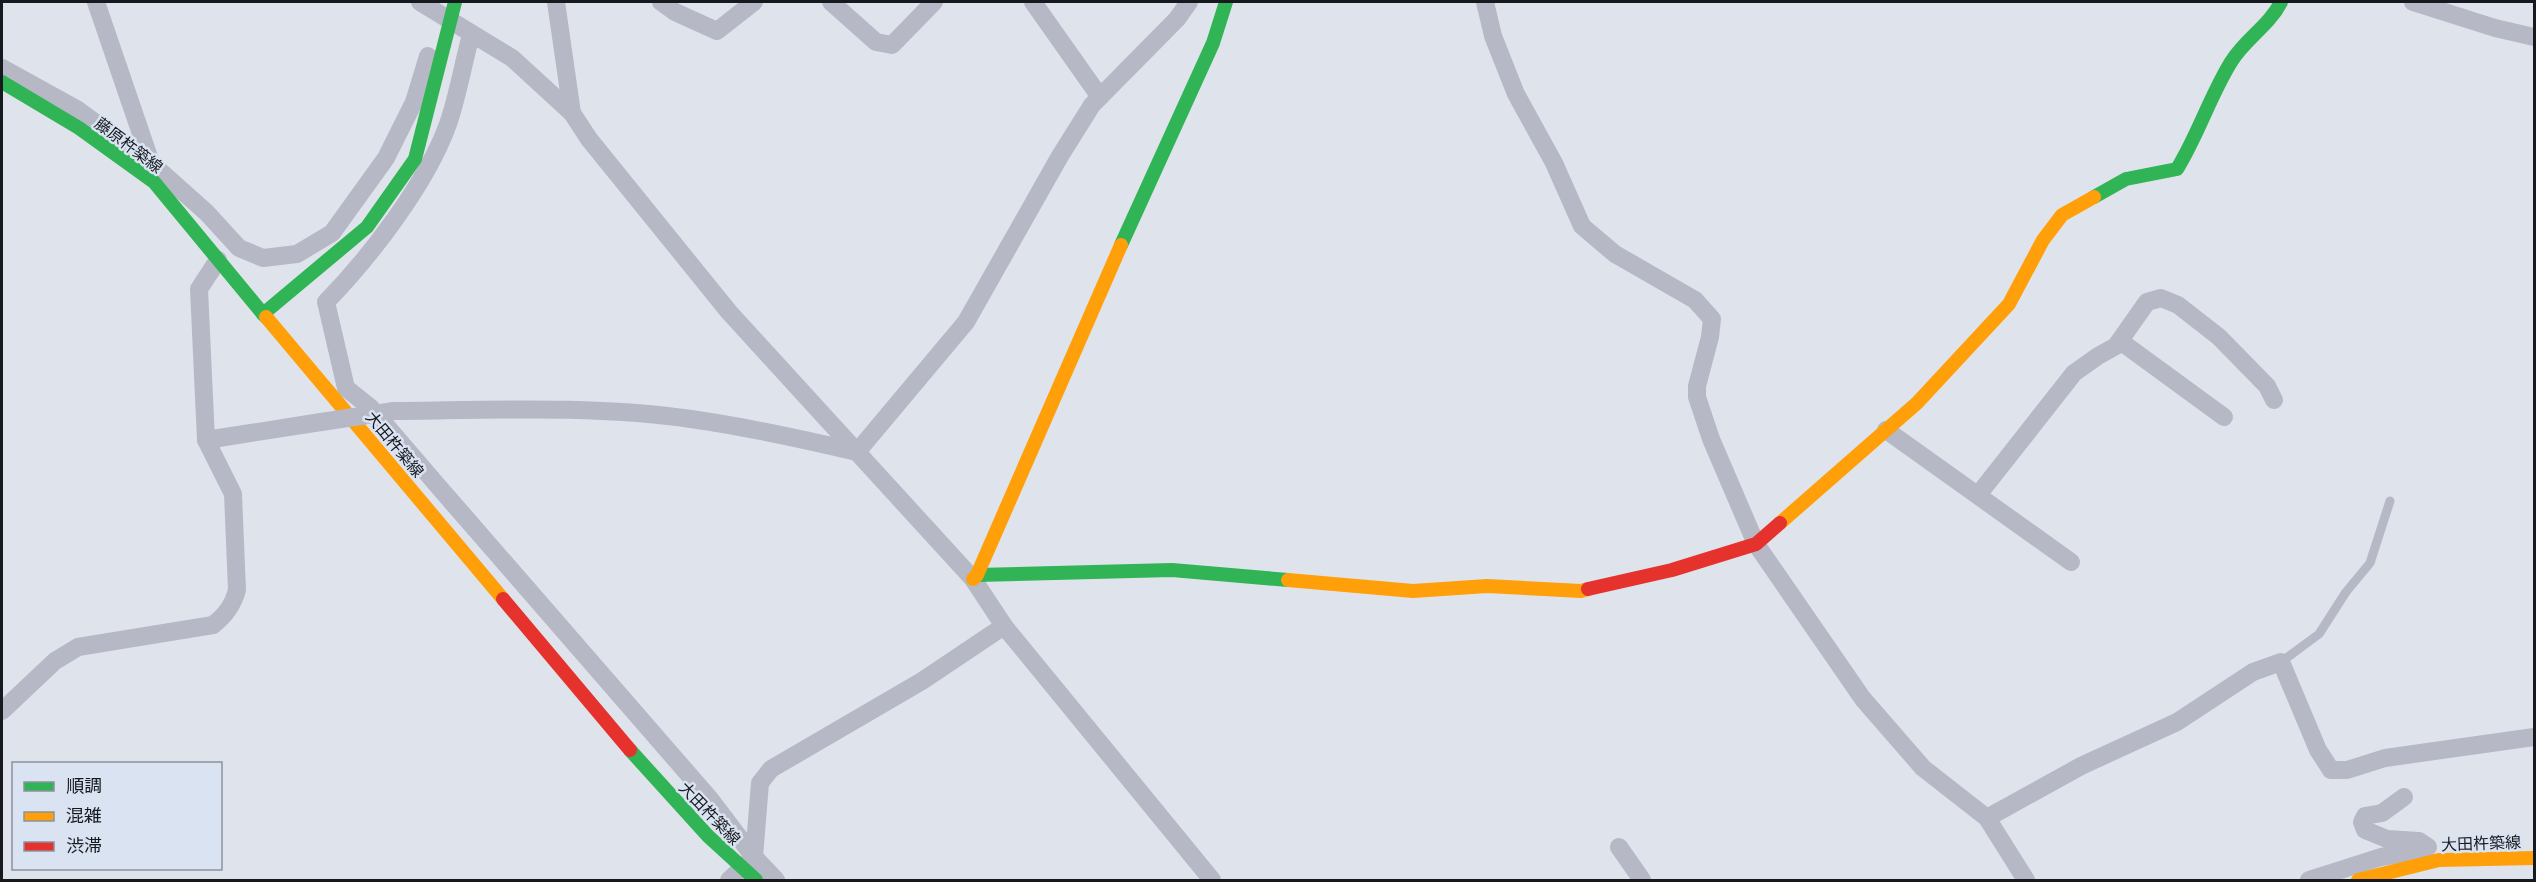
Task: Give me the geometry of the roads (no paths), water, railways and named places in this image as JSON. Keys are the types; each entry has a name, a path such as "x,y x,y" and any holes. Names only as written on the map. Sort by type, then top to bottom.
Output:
{"street":[{"path":"96,2 151,163 154,182"},
{"path":"420,2 512,58 572,113 589,139 729,312 975,577 1004,626 1212,880"},
{"path":"2,68 78,110 151,163 207,213 239,248 263,258 297,254 332,233 386,158 414,102 445,17 455,2"},
{"path":"556,2 572,113"},
{"path":"661,2 675,12 717,31 754,2"},
{"path":"831,2 876,42 892,45 934,2"},
{"path":"1033,2 1100,97"},
{"path":"857,452 966,322 1060,156 1092,105 1177,20 1189,2"},
{"path":"975,577 1213,43 1226,2"},
{"path":"1485,2 1493,36 1516,94 1554,163 1582,226 1615,254 1695,300 1712,319 1710,337 1697,386 1697,397 1711,439 1756,544 1863,699 1923,768 1987,818 2026,880"},
{"path":"975,577 1172,570 1413,591 1487,586 1581,591 1672,570 1756,544 1917,403 2009,304 2043,240 2062,215 2126,179 2178,169 2224,74 2241,48 2263,29 2281,2"},
{"path":"2413,2 2495,28 2535,37"},
{"path":"263,314 367,227 415,159 445,17"},
{"path":"471,35 448,124 427,170 358,269 326,302 346,388 371,408 710,799 745,872 776,880"},
{"name":"藤原杵築線","path":"2,82 79,128 154,182 263,314"},
{"path":"2,711 54,661 78,646 213,625 224,617 234,602 237,590 233,494 206,440 199,290 218,260"},
{"path":"1978,495 2074,373 2116,346 2147,302 2161,298 2178,305 2219,337 2267,386 2274,400"},
{"name":"大田杵築線","path":"263,314 621,740 708,836 745,872"},
{"path":"2120,342 2224,417"},
{"path":"206,440 394,411 556,409 690,419 800,438 857,452"},
{"path":"1886,430 2071,562"},
{"path":"745,872 760,783 771,769 922,681 1004,626"},
{"path":"1987,818 2080,766 2177,722 2253,672 2281,662 2318,750 2331,770 2347,771 2385,758 2535,737"},
{"path":"2404,797 2382,813 2365,816 2362,822 2365,830 2387,839 2419,841 2435,854"},
{"path":"2309,880 2381,857 2435,854 2471,845 2535,844"},
{"path":"1619,847 1642,880"},
{"name":"大田杵築線","path":"2358,880 2435,854 2535,858"}],"lane":[{"path":"2281,662 2319,634 2346,592 2370,562 2390,501"}]}
